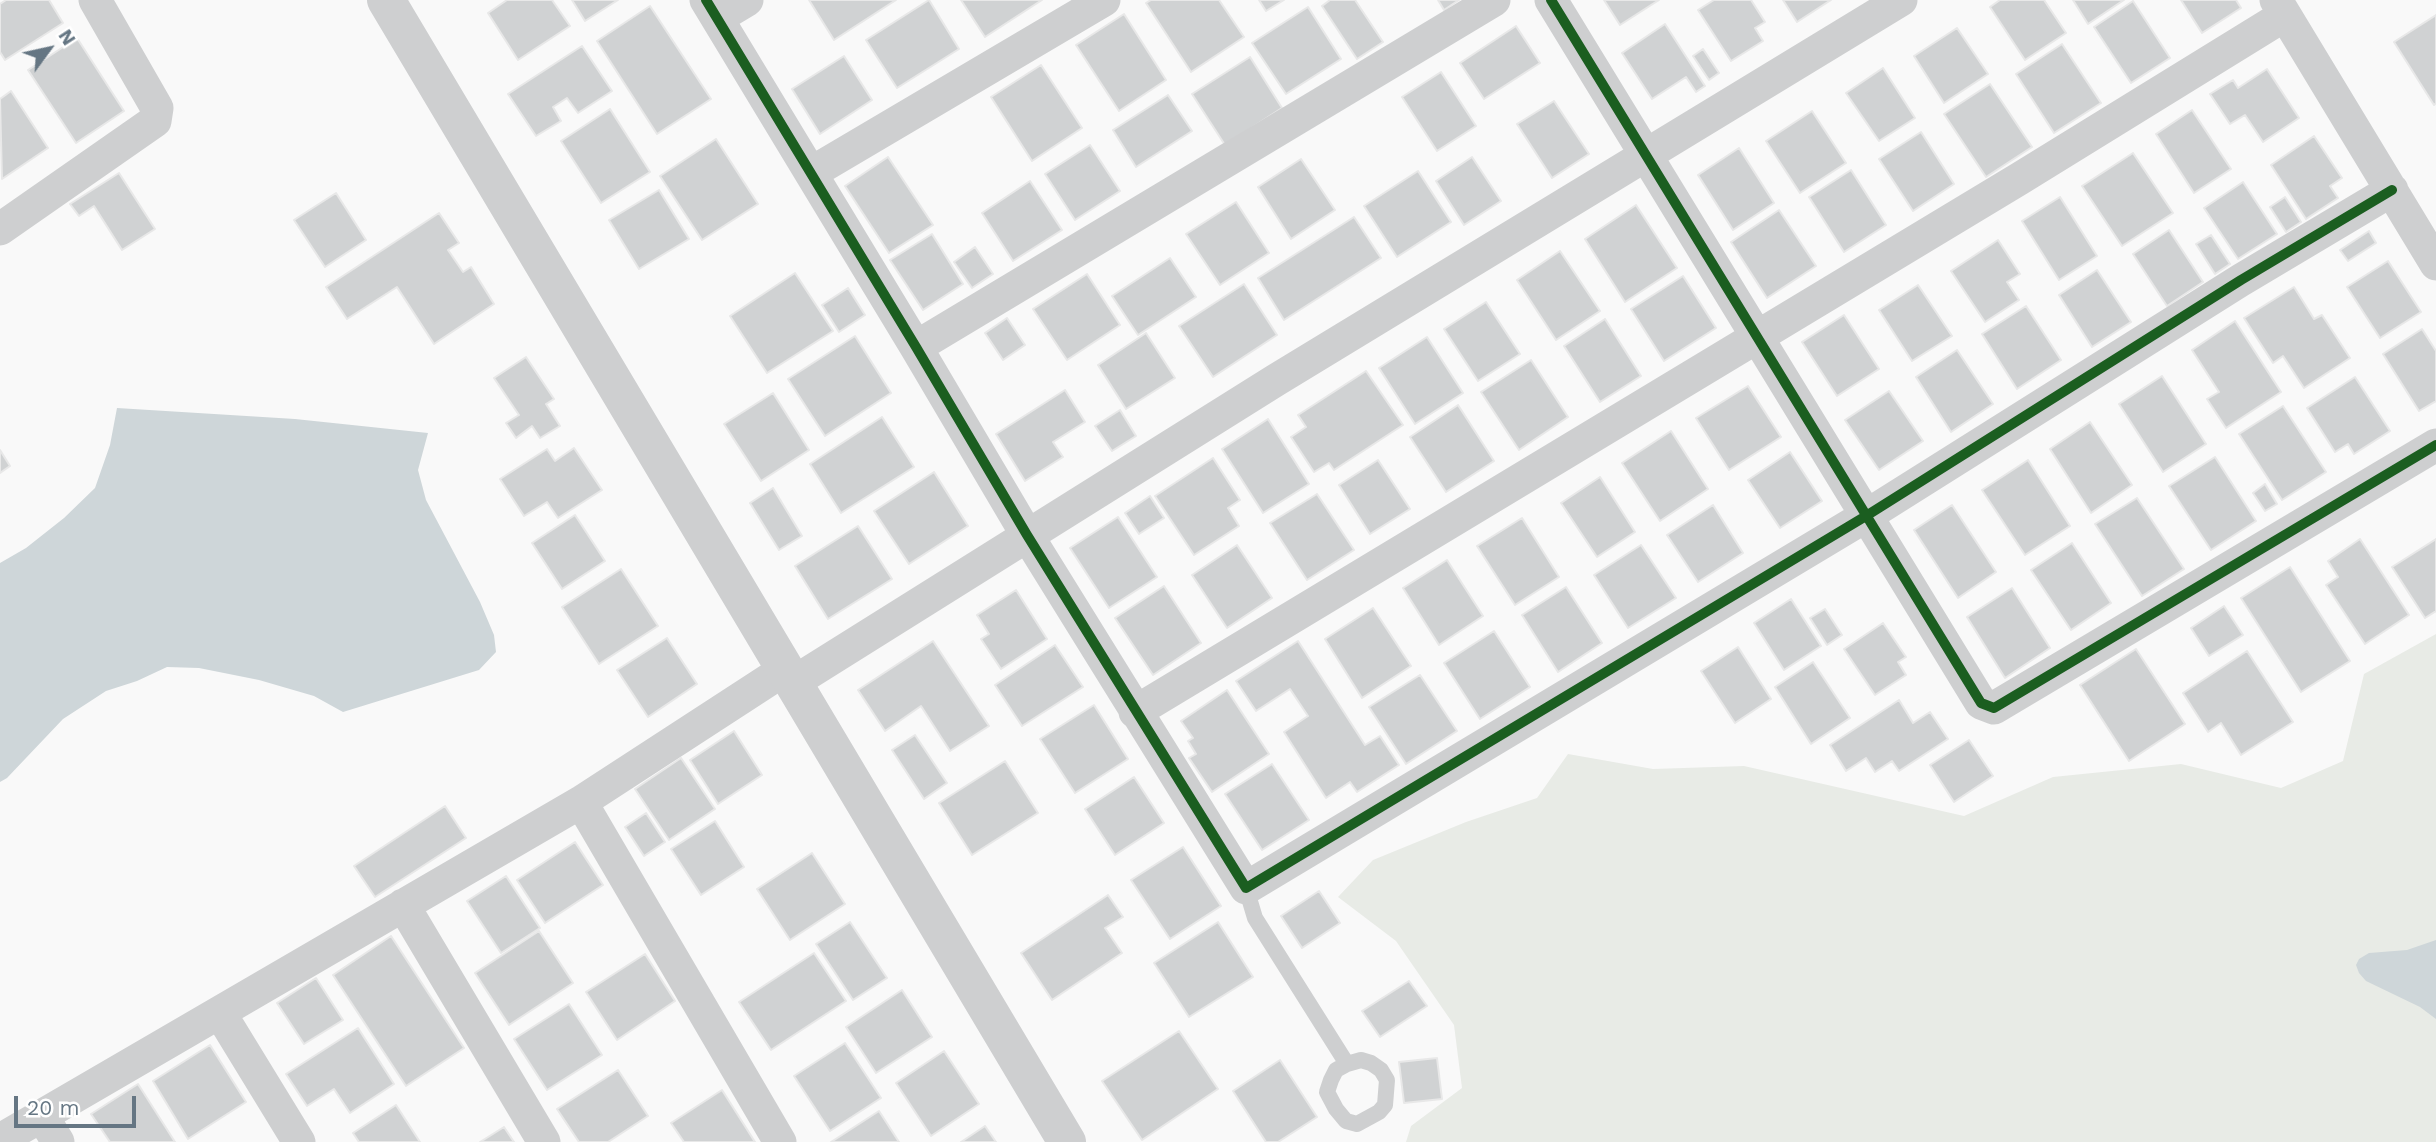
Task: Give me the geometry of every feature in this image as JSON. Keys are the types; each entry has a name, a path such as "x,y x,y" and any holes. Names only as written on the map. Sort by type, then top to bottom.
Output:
{"street":[{"path":"0,229 155,121 157,107 95,0"},
{"path":"386,0 1067,1142"},
{"path":"747,0 711,9 1027,535 1246,888 1866,516 2241,280 2392,190"},
{"path":"811,173 1104,0"},
{"path":"916,347 1494,0"},
{"path":"1552,0 1981,702 1994,708 2436,445"},
{"path":"0,1140 50,1129 220,1013 581,802 1027,535 1276,380 1901,0"},
{"path":"1135,712 1758,337 2281,8 2436,264"},
{"path":"581,802 780,1142"},
{"path":"403,905 544,1142"},
{"path":"220,1013 299,1142"}],"lane":[{"path":"1246,888 1255,918 1348,1064"}],"shaded area":[{"path":"117,408 295,419 428,433 418,470 426,500 480,602 494,635 496,652 479,670 343,712 314,696 259,680 199,668 167,667 106,691 63,719 7,778 0,782 0,563 26,548 64,518 95,488 110,445"},
{"path":"2436,634 2436,1142 1406,1142 1411,1126 1462,1088 1454,1025 1396,941 1338,897 1373,860 1466,822 1537,798 1568,754 1653,769 1744,766 1964,816 2053,777 2181,764 2281,788 2343,761 2364,674"},
{"path":"2436,940 2436,1019 2420,1007 2366,981 2356,965 2359,959 2369,953 2407,950"}],"building":[{"path":"6,0 49,0 63,23 5,60 0,52 0,4"},
{"path":"507,0 552,0 570,26 518,60 488,13"},
{"path":"572,0 618,0 585,21"},
{"path":"809,0 896,0 834,40"},
{"path":"929,0 959,49 897,88 866,40"},
{"path":"961,0 1042,0 985,37"},
{"path":"1151,0 1219,0 1244,37 1191,72 1146,3"},
{"path":"1259,0 1284,0 1266,11"},
{"path":"1330,0 1355,0 1383,42 1357,59 1322,6"},
{"path":"1438,0 1459,0 1444,10"},
{"path":"1604,0 1659,0 1620,25"},
{"path":"1714,0 1751,0 1765,22 1755,28 1763,41 1731,61 1698,10"},
{"path":"1783,0 1831,0 1797,22"},
{"path":"2000,0 2044,0 2066,33 2025,60 1990,7"},
{"path":"2073,0 2124,0 2088,24"},
{"path":"2181,0 2236,0 2241,8 2202,33"},
{"path":"2133,1 2170,58 2131,83 2094,27"},
{"path":"650,6 711,99 657,134 597,41"},
{"path":"1308,7 1341,59 1286,94 1252,43"},
{"path":"1124,14 1166,80 1119,111 1076,45"},
{"path":"2436,15 2436,103 2434,105 2394,42"},
{"path":"1665,24 1705,86 1696,92 1686,77 1652,99 1622,53"},
{"path":"1516,26 1540,63 1484,99 1460,63"},
{"path":"1957,28 1988,74 1944,103 1914,56"},
{"path":"77,38 124,111 76,143 28,70"},
{"path":"2062,44 2101,103 2054,133 2016,74"},
{"path":"582,46 612,91 578,113 567,98 553,107 561,121 536,136 508,94"},
{"path":"1703,49 1719,73 1709,80 1693,56"},
{"path":"844,56 872,100 820,134 792,89"},
{"path":"1250,57 1282,108 1225,145 1192,94"},
{"path":"1041,65 1082,128 1032,161 991,97"},
{"path":"1883,68 1915,118 1879,141 1846,93"},
{"path":"2267,69 2299,118 2263,142 2245,115 2230,124 2210,94 2233,80 2238,88"},
{"path":"1441,72 1476,126 1437,151 1402,97"},
{"path":"1990,84 2032,147 1986,177 1944,114"},
{"path":"11,91 48,148 2,179 0,99"},
{"path":"1168,95 1192,131 1136,167 1113,130"},
{"path":"1554,101 1589,154 1552,178 1517,124"},
{"path":"610,109 650,172 601,203 561,141"},
{"path":"2192,110 2231,169 2194,193 2156,134"},
{"path":"1812,111 1846,163 1800,193 1766,141"},
{"path":"1921,132 1954,184 1913,211 1879,159"},
{"path":"2314,136 2342,178 2330,186 2338,198 2306,219 2271,165"},
{"path":"716,139 758,204 702,240 660,176"},
{"path":"1090,145 1120,191 1075,220 1045,174"},
{"path":"1739,148 1774,203 1733,230 1698,175"},
{"path":"2133,153 2173,213 2122,246 2082,186"},
{"path":"888,157 933,225 889,253 845,186"},
{"path":"1472,157 1501,201 1464,225 1436,181"},
{"path":"1301,159 1335,210 1291,239 1258,187"},
{"path":"1851,170 1886,225 1844,252 1809,197"},
{"path":"1418,171 1451,222 1397,257 1364,206"},
{"path":"119,173 155,229 122,250 94,206 79,216 70,204"},
{"path":"1030,181 1062,230 1013,261 982,213"},
{"path":"2243,182 2277,234 2238,259 2204,208"},
{"path":"659,190 689,239 639,269 609,220"},
{"path":"336,193 366,240 325,267 294,220"},
{"path":"2060,197 2097,256 2059,280 2022,221"},
{"path":"2285,197 2301,222 2286,232 2270,207"},
{"path":"1236,202 1269,253 1220,285 1186,234"},
{"path":"1636,205 1677,268 1625,302 1585,239"},
{"path":"1779,210 1816,266 1767,298 1731,242"},
{"path":"439,213 459,243 448,250 463,272 471,267 494,304 434,344 397,287 347,319 326,287"},
{"path":"1354,217 1381,258 1284,320 1258,278"},
{"path":"2169,230 2203,282 2167,306 2133,254"},
{"path":"2369,231 2376,243 2348,261 2340,250"},
{"path":"932,234 963,284 923,310 890,260"},
{"path":"2211,235 2230,264 2215,274 2196,244"},
{"path":"1998,240 2020,274 2007,282 2019,300 1985,322 1951,271"},
{"path":"975,247 993,274 972,288 954,262"},
{"path":"1560,251 1600,311 1556,340 1517,280"},
{"path":"1170,258 1196,297 1138,335 1112,296"},
{"path":"2388,261 2421,312 2380,338 2347,287"},
{"path":"2097,270 2131,322 2092,347 2059,295"},
{"path":"795,273 833,331 767,373 730,316"},
{"path":"1087,274 1120,325 1067,360 1033,309"},
{"path":"1683,276 1716,328 1664,361 1631,309"},
{"path":"1244,284 1277,335 1213,377 1179,326"},
{"path":"1918,285 1952,336 1912,361 1879,310"},
{"path":"2294,287 2314,319 2322,315 2350,358 2304,388 2283,356 2273,363 2244,318"},
{"path":"848,288 865,315 839,332 822,305"},
{"path":"1486,302 1520,354 1478,381 1444,329"},
{"path":"2026,306 2061,360 2017,389 1982,334"},
{"path":"1844,315 1879,369 1837,396 1802,342"},
{"path":"1007,318 1025,345 1003,360 985,333"},
{"path":"1605,319 1641,376 1600,402 1564,346"},
{"path":"2235,321 2281,392 2226,428 2207,399 2219,392 2192,350"},
{"path":"2422,329 2436,351 2436,401 2419,411 2383,354"},
{"path":"1146,333 1175,378 1126,409 1098,365"},
{"path":"855,336 891,393 825,436 788,379"},
{"path":"1427,337 1463,393 1415,424 1379,368"},
{"path":"1957,350 1993,404 1951,432 1916,377"},
{"path":"526,357 554,399 546,404 560,426 540,438 532,426 516,438 506,423 519,415 494,378"},
{"path":"1531,360 1568,417 1519,450 1481,392"},
{"path":"1366,371 1403,425 1334,470 1329,463 1314,472 1291,437 1306,427 1298,415"},
{"path":"2162,376 2206,444 2163,472 2119,404"},
{"path":"2355,377 2390,431 2354,454 2348,444 2335,452 2307,408"},
{"path":"1748,386 1781,437 1729,470 1696,418"},
{"path":"1065,390 1085,422 1053,442 1063,457 1025,481 996,434"},
{"path":"1889,391 1923,441 1879,470 1845,420"},
{"path":"773,393 809,450 761,481 724,424"},
{"path":"1458,405 1494,461 1446,492 1410,437"},
{"path":"2283,406 2326,472 2282,500 2239,434"},
{"path":"1120,410 1136,436 1112,451 1095,426"},
{"path":"882,417 914,467 841,513 810,464"},
{"path":"1268,419 1309,484 1263,513 1222,449"},
{"path":"2090,422 2132,485 2091,513 2050,449"},
{"path":"1671,431 1708,489 1660,521 1622,463"},
{"path":"574,448 602,490 558,518 547,502 524,516 500,479 547,449 555,461"},
{"path":"0,450 10,466 0,473"},
{"path":"1790,452 1822,501 1780,528 1748,480"},
{"path":"2215,457 2256,521 2211,550 2169,486"},
{"path":"1213,458 1240,500 1228,508 1239,526 1194,555 1155,496"},
{"path":"1378,460 1410,509 1370,534 1339,485"},
{"path":"2028,460 2070,526 2025,555 1982,490"},
{"path":"934,472 968,526 909,564 874,511"},
{"path":"1600,477 1635,532 1597,557 1561,503"},
{"path":"2265,484 2277,504 2265,511 2253,493"},
{"path":"773,488 802,536 779,550 750,503"},
{"path":"1317,494 1354,550 1307,580 1270,523"},
{"path":"1150,496 1164,518 1139,534 1125,513"},
{"path":"2137,498 2184,569 2142,596 2095,524"},
{"path":"1713,505 1743,553 1698,582 1667,535"},
{"path":"1952,505 1996,572 1958,598 1914,530"},
{"path":"575,515 605,561 562,589 532,543"},
{"path":"1118,517 1157,577 1109,608 1070,548"},
{"path":"1522,518 1559,577 1515,605 1477,546"},
{"path":"858,526 892,579 828,619 795,566"},
{"path":"2360,539 2409,615 2365,644 2326,585 2338,577 2328,561"},
{"path":"2436,539 2436,611 2425,618 2392,567"},
{"path":"2072,543 2111,603 2071,630 2031,570"},
{"path":"1237,545 1272,598 1227,628 1192,575"},
{"path":"1641,545 1676,598 1628,628 1594,575"},
{"path":"1447,560 1483,616 1439,645 1403,588"},
{"path":"2290,567 2350,661 2301,692 2241,598"},
{"path":"621,569 658,626 599,664 562,607"},
{"path":"1164,586 1201,643 1153,675 1115,618"},
{"path":"1566,587 1602,643 1558,672 1522,615"},
{"path":"2012,588 2050,648 2005,678 1967,617"},
{"path":"1016,590 1047,639 1001,669 981,639 989,634 977,615"},
{"path":"1791,599 1821,646 1784,670 1754,623"},
{"path":"2224,606 2243,635 2209,656 2191,628"},
{"path":"1373,608 1411,666 1362,698 1325,639"},
{"path":"1825,609 1842,635 1827,645 1810,618"},
{"path":"1883,623 1906,657 1898,662 1906,675 1875,695 1844,649"},
{"path":"1494,631 1530,687 1480,719 1444,663"},
{"path":"667,638 697,684 648,717 617,670"},
{"path":"933,641 989,726 950,751 921,706 885,731 858,690"},
{"path":"1298,641 1365,745 1380,736 1399,765 1357,792 1350,782 1326,798 1284,732 1308,716 1290,689 1256,711 1236,681"},
{"path":"1055,645 1083,687 1022,726 995,685"},
{"path":"1738,647 1771,699 1735,723 1701,671"},
{"path":"2136,649 2185,724 2129,761 2080,685"},
{"path":"2247,651 2293,722 2241,755 2221,723 2208,732 2183,693"},
{"path":"1813,662 1850,718 1811,744 1775,687"},
{"path":"1420,675 1457,731 1406,764 1369,707"},
{"path":"1227,690 1269,754 1212,792 1189,758 1196,754 1188,741 1193,738 1181,721"},
{"path":"1899,700 1913,723 1930,712 1948,739 1899,771 1892,761 1875,772 1866,758 1846,771 1830,745"},
{"path":"1094,705 1128,759 1075,793 1040,739"},
{"path":"734,731 762,775 718,804 690,760"},
{"path":"915,735 947,783 924,799 892,750"},
{"path":"1969,740 1993,776 1954,802 1930,765"},
{"path":"681,758 715,809 669,840 635,789"},
{"path":"1005,761 1038,813 972,855 939,803"},
{"path":"1272,764 1309,820 1262,850 1225,794"},
{"path":"1134,777 1164,823 1115,855 1085,809"},
{"path":"445,806 466,838 375,897 354,866"},
{"path":"646,813 665,842 644,856 625,827"},
{"path":"715,821 744,867 701,895 671,849"},
{"path":"575,842 603,885 545,923 517,880"},
{"path":"1183,847 1221,906 1170,939 1131,880"},
{"path":"812,853 845,904 790,940 757,889"},
{"path":"506,876 540,928 501,953 467,901"},
{"path":"1319,891 1340,923 1302,948 1281,916"},
{"path":"1108,895 1123,917 1105,928 1122,953 1052,1000 1021,953"},
{"path":"850,922 887,978 853,1000 816,944"},
{"path":"1218,922 1253,977 1189,1017 1154,963"},
{"path":"539,931 573,983 509,1025 475,973"},
{"path":"391,936 464,1048 406,1086 333,975"},
{"path":"814,953 846,1001 771,1050 739,1002"},
{"path":"645,954 675,1001 617,1040 586,992"},
{"path":"316,978 343,1020 304,1044 277,1003"},
{"path":"1409,981 1427,1006 1380,1037 1362,1011"},
{"path":"902,990 932,1037 876,1073 846,1027"},
{"path":"569,1004 602,1055 547,1090 514,1039"},
{"path":"358,1028 394,1084 350,1113 334,1089 307,1106 286,1074"},
{"path":"1179,1031 1218,1089 1142,1140 1102,1081"},
{"path":"845,1043 881,1098 830,1131 794,1076"},
{"path":"210,1045 246,1102 188,1139 153,1081"},
{"path":"944,1051 979,1104 931,1136 896,1083"},
{"path":"1437,1058 1442,1099 1404,1103 1399,1062"},
{"path":"1280,1060 1317,1117 1278,1142 1266,1142 1233,1091"},
{"path":"618,1070 648,1116 608,1142 579,1142 557,1109"},
{"path":"138,1084 175,1142 110,1142 91,1114"},
{"path":"722,1090 755,1142 684,1142 671,1123"},
{"path":"396,1105 420,1142 359,1142 353,1133"},
{"path":"879,1111 899,1142 831,1142"},
{"path":"985,1126 996,1142 961,1142"},
{"path":"504,1127 514,1142 480,1142"}],"cycle path":[{"path":"706,0 1027,535 1246,888 1866,516 2241,280 2392,190"},
{"path":"1551,0 1981,703 1994,708 2436,445"}]}
